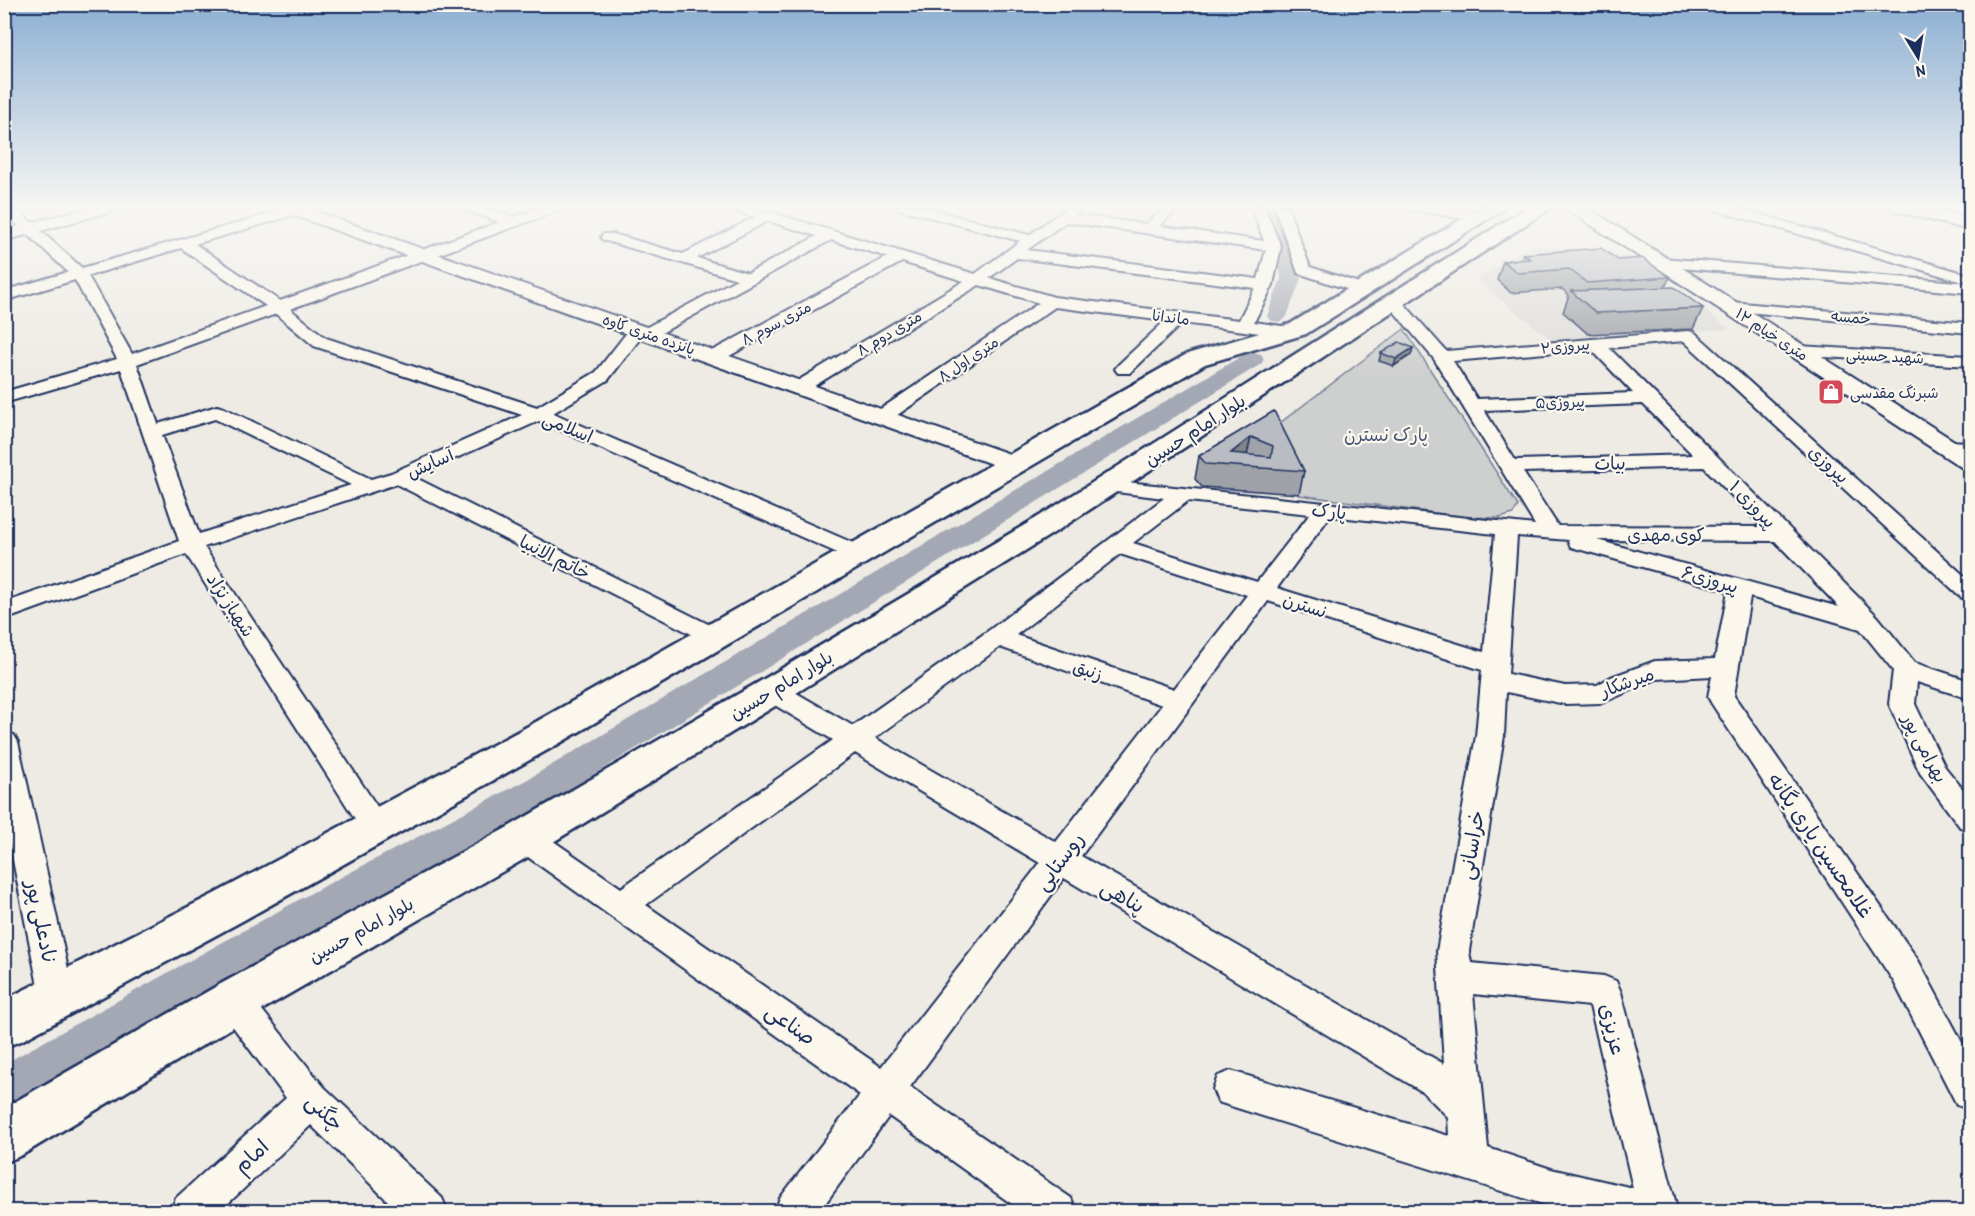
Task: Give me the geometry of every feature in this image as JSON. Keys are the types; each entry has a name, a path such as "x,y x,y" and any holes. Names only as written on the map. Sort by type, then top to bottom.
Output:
{"main road":[{"path":"4,1025 376,828 859,554 1012,463 1196,359 1241,336 1290,332 1404,263"},
{"name":"بلوار امام حسین","path":"4,1137 234,1001 525,838 772,691 1107,486 1454,263"},
{"path":"1290,332 1296,341 1302,344 1330,343"},
{"path":"1241,336 1278,353 1285,372"}],"street":[{"name":"شهباز نژاد","path":"66,263 79,274 127,362 191,544 376,828"},
{"path":"4,279 11,293 117,263"},
{"name":"اسلامی","path":"212,263 278,307 320,342 539,414 859,554"},
{"path":"4,398 127,362 402,263"},
{"name":"پانزده متری کاوه","path":"446,263 1012,463"},
{"path":"697,263 750,278"},
{"path":"643,332 778,263"},
{"name":"۸ متری سوم","path":"714,357 888,263"},
{"name":"ماندانا","path":"923,263 1052,302 1178,318 1241,336"},
{"name":"۸ متری دوم","path":"800,387 978,279 1001,263"},
{"path":"1090,263 1265,285"},
{"path":"1241,336 1265,285 1270,263"},
{"path":"1301,263 1304,270 1362,289"},
{"name":"۱۲ متری خیام","path":"1663,263 1971,462"},
{"path":"1671,263 1971,288"},
{"path":"1914,263 1971,279"},
{"name":"۸ متری اول","path":"883,416 1052,302"},
{"path":"1394,302 1442,357 1551,533"},
{"name":"خمسه","path":"1731,307 1971,328"},
{"path":"1124,369 1178,318"},
{"name":"آسایش","path":"4,612 191,544 398,477 539,414 602,376 643,332"},
{"name":"پیروزی۲","path":"1442,357 1689,336"},
{"name":"پیروزی","path":"1689,336 1971,593"},
{"name":"پیروزی ۱","path":"1595,344 1869,623 1906,669"},
{"name":"شهید حسینی","path":"1799,351 1971,361"},
{"name":"پیروزی۵","path":"1472,405 1648,398"},
{"path":"152,432 217,412 369,486"},
{"path":"1947,447 1971,448"},
{"name":"بیات","path":"1509,466 1710,460"},
{"name":"خاتم الانبیا","path":"398,477 713,637"},
{"name":"پارک","path":"1107,486 1551,533"},
{"path":"621,905 997,636 1182,495"},
{"name":"روستایی","path":"794,1212 1324,510"},
{"name":"خراسانی","path":"1470,1161 1453,951 1490,736 1506,529"},
{"name":"کوی مهدی","path":"1551,533 1782,534"},
{"name":"پیروزی۶","path":"1551,533 1869,623"},
{"name":"نسترن","path":"1116,545 1263,591 1495,673"},
{"name":"غلامحسین یاری یگانه","path":"1740,587 1721,697 1906,971 1971,1092"},
{"name":"زنبق","path":"997,636 1180,701"},
{"name":"میرشکار","path":"1495,673 1565,695 1602,694 1620,683 1655,670 1725,667"},
{"path":"1906,669 1971,690"},
{"name":"بهرامی پور","path":"1906,669 1902,704 1934,773 1971,819"},
{"name":"پناهی","path":"772,691 1436,1079 1467,1110"},
{"name":"نادعلی پور","path":"4,742 57,996"},
{"name":"صناعی","path":"525,838 1057,1212"},
{"name":"عزیزی","path":"1455,977 1604,992 1658,1212"},
{"name":"چگنی","path":"234,1001 311,1100 428,1212"},
{"path":"1231,1089 1470,1161 1608,1206 1652,1212"},
{"name":"امام","path":"190,1212 311,1100"}],"shaded area":[{"path":"1503,263 1638,263 1730,329 1552,340 1476,280"}],"green space":[{"name":"پارک نسترن","path":"1404,329 1518,506 1513,514 1500,518 1467,517 1299,495 1268,432"}],"building":[{"path":"1505,263 1649,263 1670,277 1587,283 1569,269 1518,273"},
{"path":"1674,287 1703,308 1596,313 1571,291"},
{"path":"1399,342 1413,348 1396,359 1381,353"},
{"path":"1274,411 1304,471 1206,464 1199,456","holes":["1251,437 1273,446 1271,457 1231,453"]}],"waterway":[{"path":"1277,316 1291,279 1289,263"},
{"path":"4,1089 325,905 541,789 1253,359"}],"place":[{"name":"شبرنگ مقدسی","path":"1831,392"}]}
